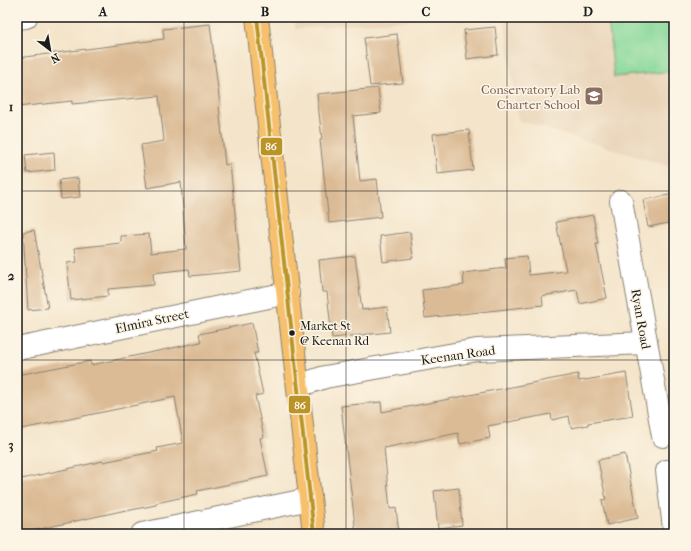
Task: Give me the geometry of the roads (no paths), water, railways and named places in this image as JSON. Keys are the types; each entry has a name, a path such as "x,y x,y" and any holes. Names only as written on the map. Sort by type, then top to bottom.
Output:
{"main road":[{"path":"257,17 314,534"}],"street":[{"path":"17,18 26,17"},
{"name":"Ryan Road","path":"621,201 645,343 663,436"},
{"name":"Elmira Street","path":"17,349 288,293"},
{"name":"Keenan Road","path":"298,386 326,377 477,350 645,343"},
{"path":"666,471 674,528"},
{"path":"142,534 310,499"}],"place":[{"name":"Conservatory Lab Charter School","path":"594,96"},
{"name":"Market St @ Keenan Rd","path":"292,333"}]}
